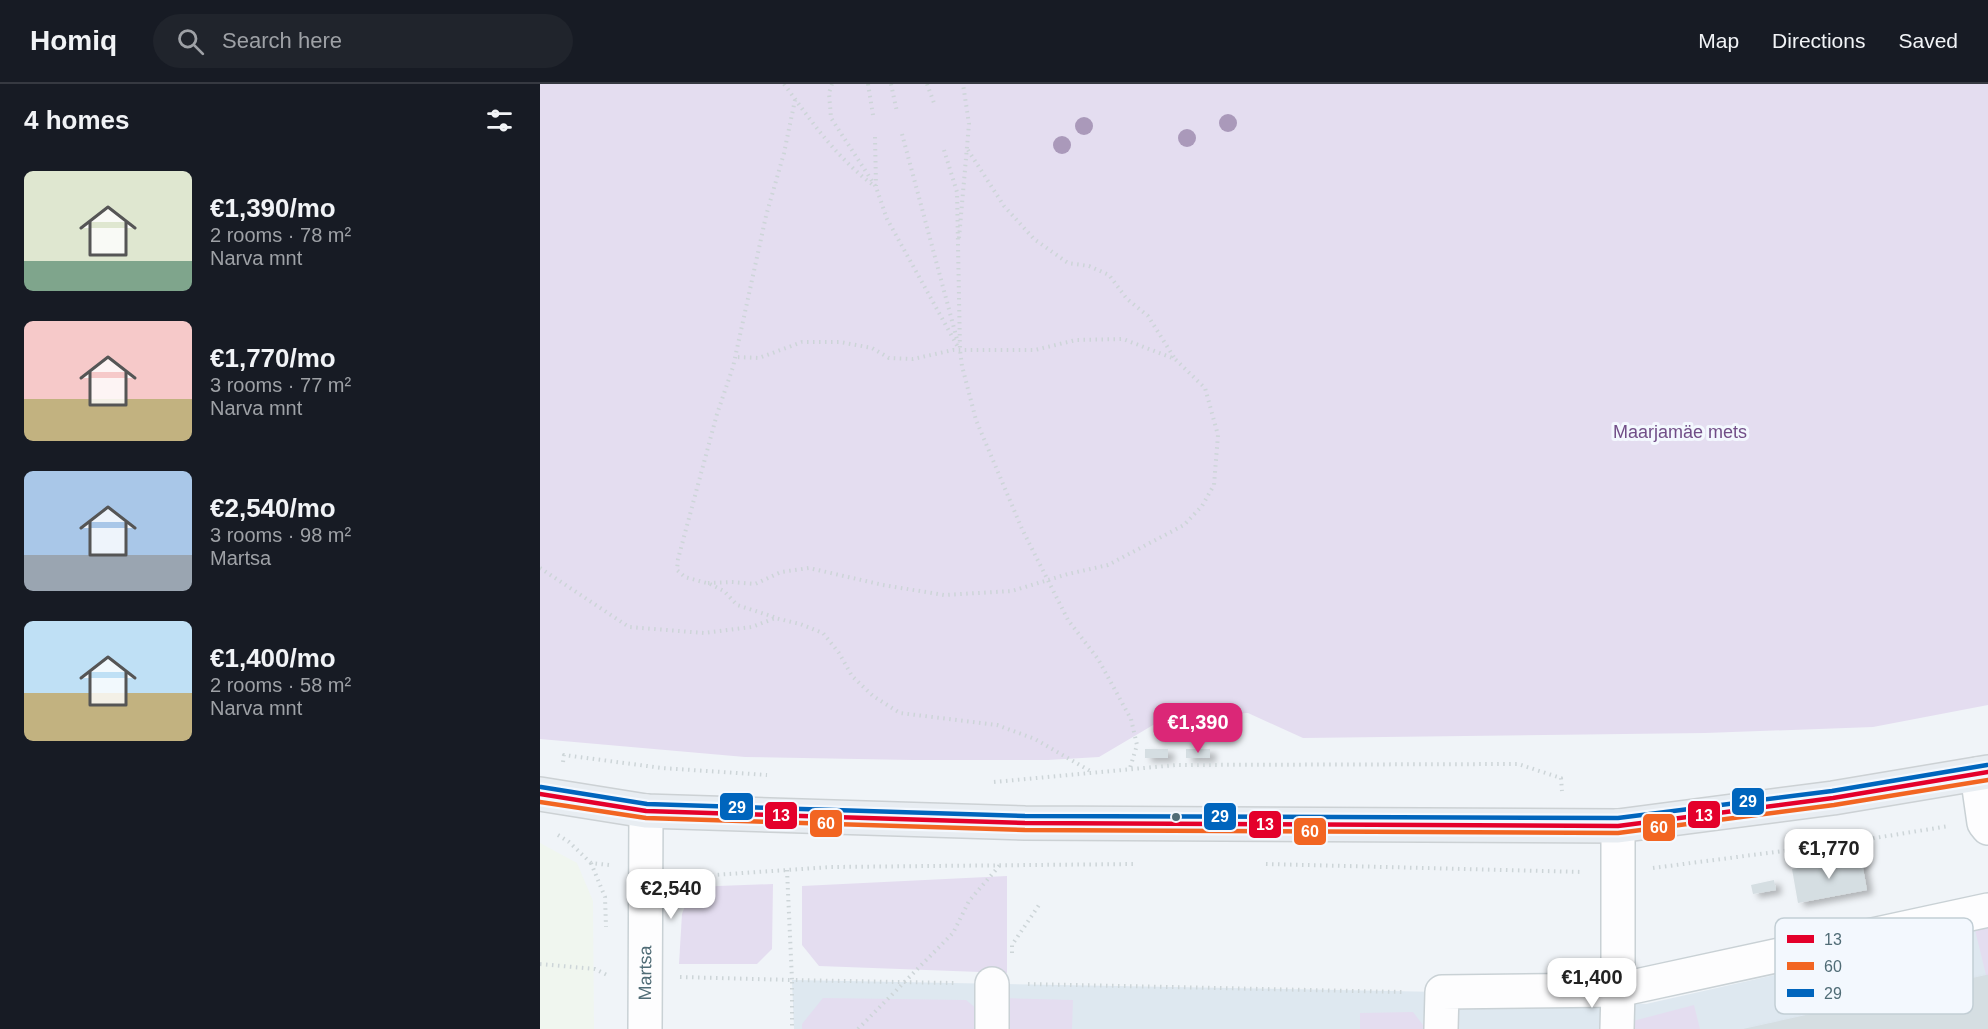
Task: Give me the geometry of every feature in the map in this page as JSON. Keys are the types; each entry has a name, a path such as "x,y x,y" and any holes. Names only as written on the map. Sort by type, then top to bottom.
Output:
{"main road":[{"path":"549,796 646,811 1025,823 1618,826 1833,798 1983,773"}],"street":[{"path":"1983,773 1984,823 1988,828"},
{"name":"Martsa","path":"645,1029 646,811"},
{"path":"1617,1029 1618,826"},
{"path":"1951,918 1988,910"},
{"path":"1441,1029 1442,992 1618,990 1775,956"},
{"path":"992,1029 1001,984"}],"path":[{"path":"784,84 827,143 851,168 876,187"},
{"path":"832,84 829,93 831,118 876,187 887,219 960,350"},
{"path":"868,84 873,115"},
{"path":"891,84 897,112"},
{"path":"927,84 934,103"},
{"path":"957,262 969,124 963,84"},
{"path":"795,100 766,216 735,357 717,414 677,570 685,577 708,583 724,591 737,605 823,633 839,653 852,676 873,696 900,713 997,725 1035,740 1092,772"},
{"path":"902,134 960,350"},
{"path":"875,137 876,187"},
{"path":"944,150 957,192 960,350 976,420 1022,528 1068,620 1098,659 1131,719 1137,745 1130,768"},
{"path":"708,583 755,584 781,572 809,568 883,585 944,595 1012,591 1108,565 1184,525 1202,506 1214,485 1218,435 1205,388 1175,360 1148,316 1127,299 1109,275 1089,266 1068,262 1034,239 1004,206 968,150"},
{"path":"735,357 759,357 802,342 840,342 872,348 889,357 913,360 960,350 1035,350 1076,340 1123,339 1175,360"},
{"path":"540,568 629,627 704,633 752,627 775,618"},
{"path":"549,796 564,755 662,768 775,775"},
{"path":"990,783 1176,765 1518,764 1561,778 1563,825 1561,873"},
{"path":"858,1029 953,933 969,901 1000,865"},
{"path":"787,870 792,980 1442,992"},
{"path":"1001,984 1012,945 1039,905"},
{"path":"540,964 595,969 607,975"}],"shaded area":[{"path":"540,843 577,863 593,901 594,1029 540,1029"},
{"path":"1988,927 1988,1029 794,1029 792,980 1442,992 1646,1004 1775,975 1775,1014 1973,1014 1973,930"}],"green space":[{"name":"Maarjamäe mets","path":"540,84 1988,84 1988,705 1873,727 1705,733 1303,738 1248,713 1165,718 1099,757 1048,760 745,757 540,739"},
{"path":"1007,876 1007,973 819,966 802,945 802,886"},
{"path":"773,884 772,949 757,964 679,964 682,914 692,887"},
{"path":"1988,926 1988,975 1986,975 1975,930"},
{"path":"823,998 966,1000 983,1014 983,1029 802,1029 802,1024"},
{"path":"1000,998 1073,1000 1072,1029 1000,1029"},
{"path":"1694,1005 1700,1029 1632,1029 1633,1021"},
{"path":"1413,1012 1426,1029 1360,1029 1360,1013"}],"building":[{"path":"1145,749 1168,749 1168,758 1145,758"},
{"path":"1186,749 1210,749 1210,758 1186,758"},
{"path":"1861,857 1867,890 1798,903 1792,869"},
{"path":"1774,880 1776,890 1753,894 1751,885"},
{"path":"1988,975 1988,1029 1743,1029 1811,1014 1973,1014 1973,978"}],"transit line":[{"name":"29","path":"541,787 647,804 1025,816 1618,818 1832,791 1987,765"},
{"name":"13","path":"540,794 646,811 1025,823 1618,826 1833,798 1988,772"},
{"name":"60","path":"540,802 646,818 1025,830 1618,833 1834,805 1988,780"}]}
